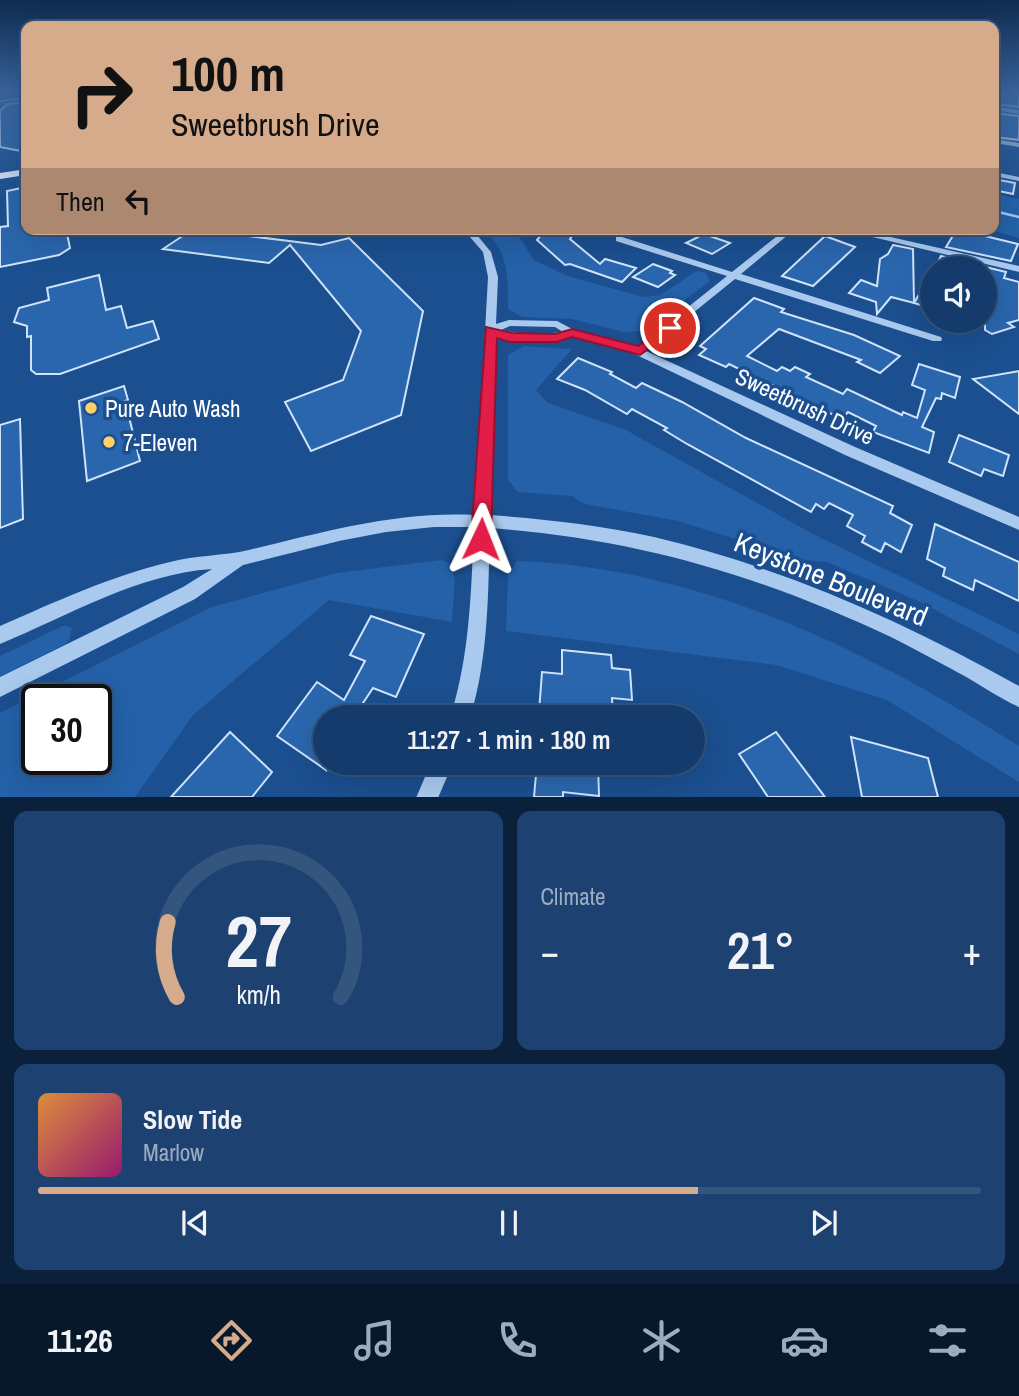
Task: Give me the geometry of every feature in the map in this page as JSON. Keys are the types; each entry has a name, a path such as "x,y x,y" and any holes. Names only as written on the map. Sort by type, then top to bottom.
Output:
{"main road":[{"path":"0,169 21,167"},
{"path":"0,176 21,173"}],"street":[{"path":"999,142 1019,145"},
{"path":"999,175 1019,179"},
{"path":"464,705 475,665 491,330 491,261 474,235"},
{"path":"640,351 784,235"},
{"path":"869,235 1019,269"},
{"path":"619,239 937,339"},
{"name":"Sweetbrush Drive","path":"491,330 510,338 557,338 572,333 640,351 838,446 1019,524"},
{"name":"Keystone Boulevard","path":"0,635 97,593 192,564 240,559 385,525 481,521 557,527 631,538 751,570 875,621 951,658 1019,697"},
{"name":"Keystone Boulevard","path":"0,687 189,593 240,559"},
{"path":"427,797 437,775"}],"shaded area":[{"path":"999,195 1019,199 1019,238 999,232"},
{"path":"489,235 518,235 534,260 568,276 643,297 660,295 697,271 706,273 710,281 643,331 624,332 572,319 522,317 508,309 505,265"},
{"path":"524,346 572,349 536,390 548,403 626,430 815,535 1019,634 1019,654 918,601 827,562 802,560 678,521 585,504 572,496 518,492 508,480 508,355"},
{"path":"441,560 449,563 455,578 452,622 329,600 193,715 135,797 0,797 0,713 21,702 21,775 112,775 112,684 58,684 212,607 336,573"},
{"path":"517,561 584,567 651,579 716,597 780,620 842,647 903,677 1019,746 1019,782 887,700 776,665 506,631 508,574"},
{"path":"65,625 72,628 69,640 64,645 0,676 0,656"}],"building":[{"path":"0,128 21,128 21,151 0,147"},
{"path":"999,128 1019,128 1019,140 999,138"},
{"path":"999,180 1015,183 1013,194 999,191"},
{"path":"21,188 21,235 67,235 70,248 59,255 0,267 0,227 8,226 7,191"},
{"path":"184,235 241,235 321,245 349,238 423,311 401,415 311,451 285,402 343,380 361,331 290,245 269,263 163,249"},
{"path":"541,235 573,235 570,239 600,264 605,259 636,268 622,282 570,264 565,265 537,240"},
{"path":"707,235 730,243 712,254 686,243"},
{"path":"953,235 981,235 1018,244 1011,261 946,247"},
{"path":"825,236 855,247 813,286 782,276"},
{"path":"893,245 913,249 914,303 891,297 877,314 876,302 849,293 861,280 877,286 880,259 888,254"},
{"path":"653,264 672,271 670,273 675,275 658,287 633,277"},
{"path":"997,270 1006,272 1004,278 1019,282 1019,320 1008,323 1014,327 997,332"},
{"path":"99,275 106,310 121,306 127,328 153,321 159,339 60,374 36,374 31,370 31,336 27,337 27,326 14,322 19,308 49,300 47,288"},
{"path":"920,293 920,305 914,303"},
{"path":"754,298 784,309 781,312 854,335 900,356 880,373 857,362 861,360 779,329 747,356 777,371 782,367 790,371 795,367 810,374 806,377 843,394 847,389 902,415 903,412 917,418 925,390 912,385 919,364 960,377 955,398 942,393 941,399 936,398 922,427 934,432 929,453 873,432 876,426 848,412 842,419 729,364 726,367 699,355 706,349 700,346"},
{"path":"578,358 612,372 610,374 636,388 642,383 746,438 893,506 890,513 912,525 901,552 885,543 881,552 862,542 865,536 847,526 853,515 829,503 824,509 816,504 811,512 687,444 664,430 667,428 632,409 627,414 585,390 557,379"},
{"path":"1019,371 1019,414 973,379"},
{"name":"7-Eleven","path":"124,386 128,400 125,401 140,461 87,481 79,401"},
{"path":"20,419 23,519 0,528 0,425"},
{"path":"959,435 1009,455 1003,476 984,469 981,476 949,462"},
{"path":"935,524 1019,562 1019,601 975,580 973,590 943,576 945,568 927,559"},
{"path":"371,616 424,634 396,697 373,688 362,705 313,705 313,761 277,736 317,682 344,700 365,661 350,655"},
{"path":"562,650 611,655 612,668 630,670 632,700 612,698 612,705 540,705 542,672 562,674"},
{"path":"230,732 272,772 252,797 171,797"},
{"path":"776,732 825,797 768,797 739,754"},
{"path":"851,737 928,758 938,797 862,797"},
{"path":"536,775 598,775 599,796 563,792 563,797 534,797"}],"waterway":[{"path":"999,212 1019,217"}],"place":[{"name":"Pure Auto Wash","path":"91,408"},
{"name":"7-Eleven","path":"109,442"}],"route":[{"path":"481,539 491,330 510,338 557,338 572,333 640,351 670,328"}]}
